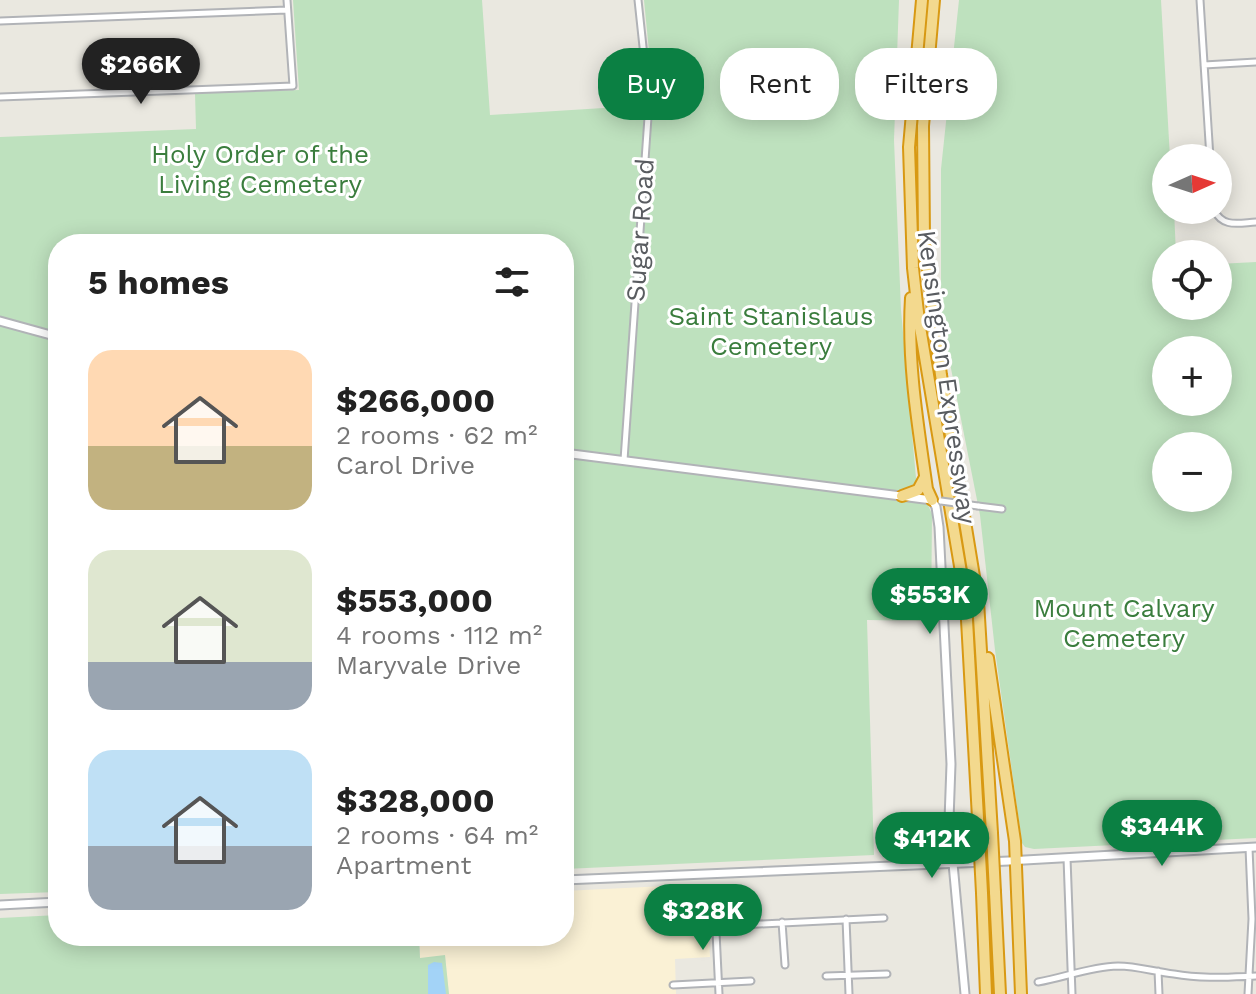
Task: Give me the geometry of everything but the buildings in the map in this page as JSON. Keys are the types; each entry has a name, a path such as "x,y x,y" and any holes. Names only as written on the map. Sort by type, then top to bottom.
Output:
{"highway":[{"name":"Kensington Expressway","path":"922,0 909,147 913,268 966,602 986,994"},
{"name":"Kensington Expressway","path":"934,0 923,126 924,239 936,344 971,549 980,627 1000,994"},
{"path":"913,268 910,325 925,477 936,501"},
{"path":"902,496 918,490 925,477"},
{"path":"980,627 1002,738 1016,860 1021,994"}],"street":[{"path":"0,97 293,86 287,0"},
{"name":"Sugar Road","path":"624,460 649,103 638,0"},
{"path":"1200,0 1209,144"},
{"path":"0,21 287,10"},
{"path":"1204,65 1256,62"},
{"path":"1232,224 1256,222"},
{"path":"0,321 48,334"},
{"path":"574,454 1002,509"},
{"path":"936,501 952,776 949,820 965,994"},
{"path":"574,880 1252,847 1253,976 1248,994"},
{"path":"1067,858 1072,994"},
{"path":"0,905 48,903"},
{"path":"719,994 716,932 719,926 884,918"},
{"path":"846,919 849,994"},
{"path":"782,922 785,965"},
{"path":"1038,982 1116,966 1213,977 1253,976"},
{"path":"1158,971 1159,994"},
{"path":"826,976 887,974"},
{"path":"673,985 751,981"}],"shaded area":[{"path":"706,884 710,957 675,959 676,994 449,994 445,956 420,959 419,946 574,946 574,891"}],"green space":[{"path":"293,0 482,0 490,115 598,108 598,120 704,120 704,48 649,48 644,0 899,0 897,48 855,48 855,120 895,120 901,310 916,478 932,514 931,621 867,620 874,855 574,869 574,234 48,234 48,892 0,894 0,137 196,129 195,93 299,90"},
{"name":"Mount Calvary Cemetery","path":"959,0 1161,0 1169,144 1152,144 1152,224 1175,224 1175,240 1152,240 1152,320 1232,320 1232,263 1256,262 1256,838 1034,849 1022,843 980,515 941,318 941,169 946,120 997,120 997,48 954,48"},
{"path":"48,916 48,946 419,946 420,958 445,955 449,994 0,994 0,918"}],"water":[{"path":"442,963 446,994 428,994 428,965"}],"park label":[{"name":"Holy Order of the Living Cemetery","path":"260,169"},
{"name":"Saint Stanislaus Cemetery","path":"771,331"}]}
